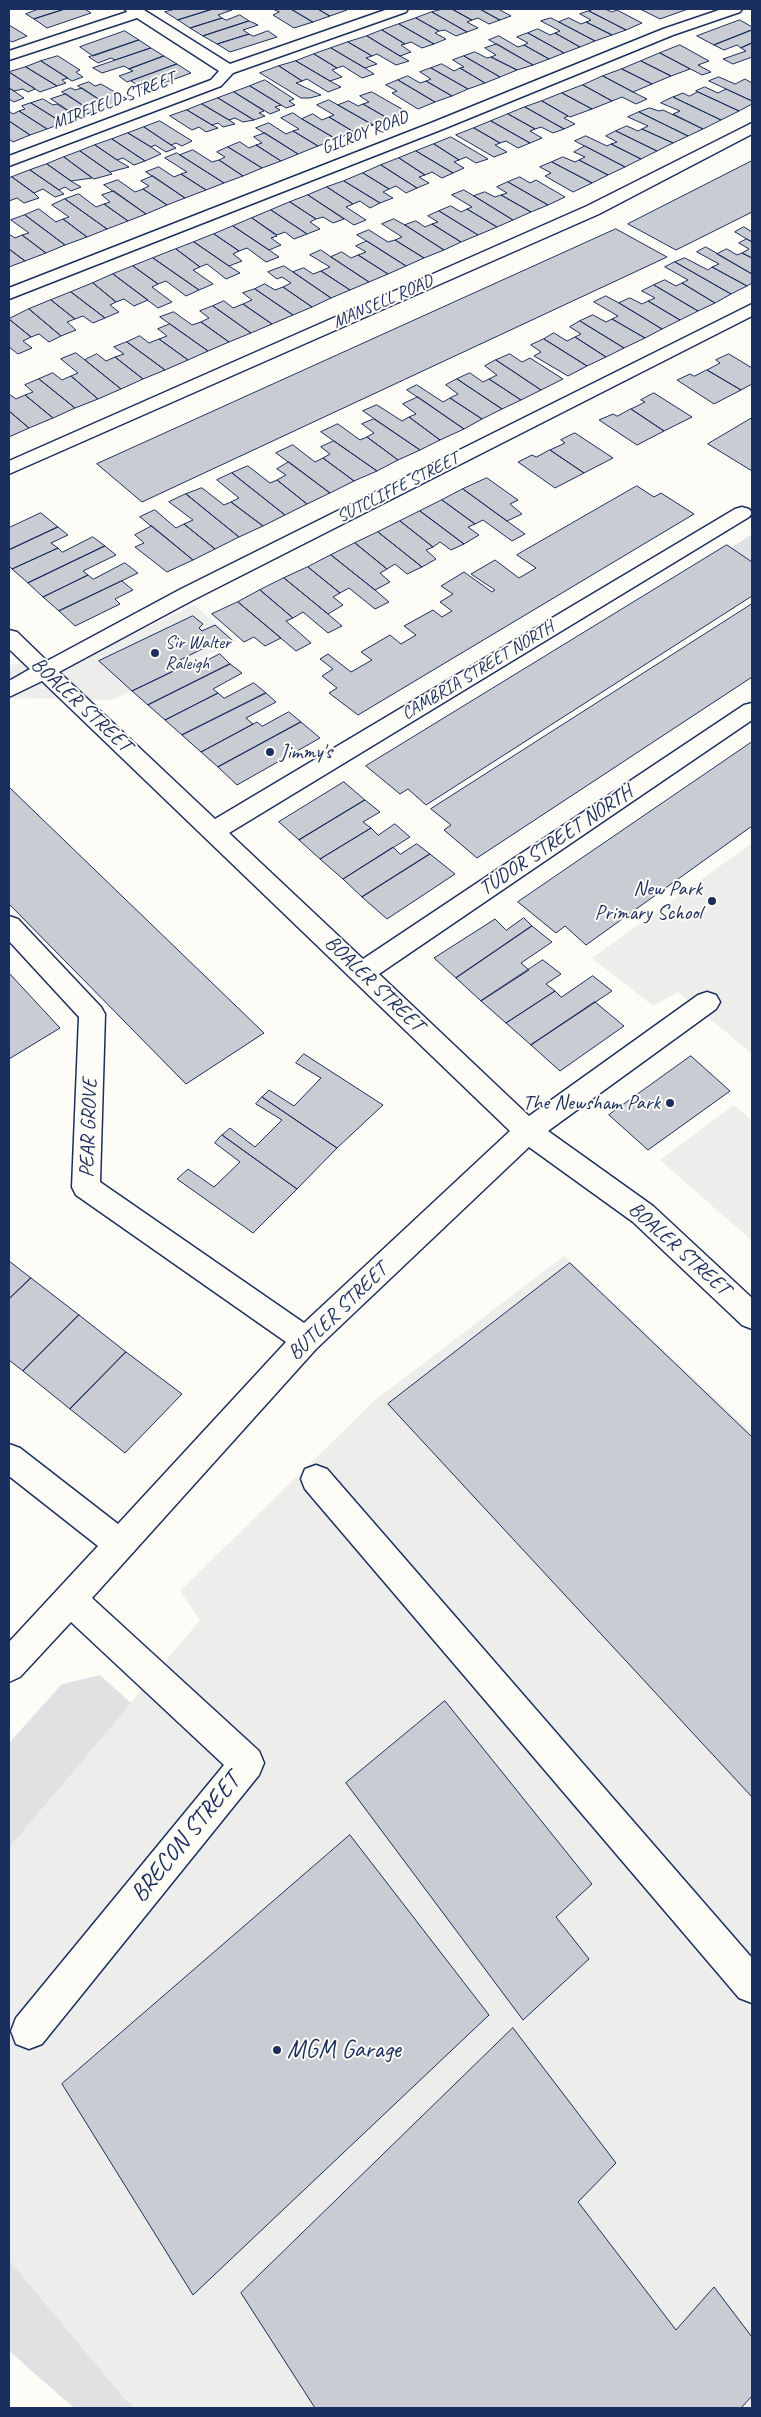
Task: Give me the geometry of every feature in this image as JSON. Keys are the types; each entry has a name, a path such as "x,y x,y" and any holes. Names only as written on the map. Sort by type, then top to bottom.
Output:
{"street":[{"path":"9,56 136,11 228,70 401,9"},
{"name":"GILROY ROAD","path":"9,294 437,126 668,32 735,9"},
{"name":"MIRFIELD STREET","path":"9,162 216,83 228,70"},
{"name":"MANSELL ROAD","path":"9,468 593,210 752,128"},
{"name":"SUTCLIFFE STREET","path":"9,690 186,595 752,309"},
{"name":"CAMBRIA STREET NORTH","path":"214,831 742,513"},
{"name":"BOALER STREET","path":"9,637 528,1131 643,1214 752,1316"},
{"name":"TUDOR STREET NORTH","path":"361,973 752,710"},
{"name":"PEAR GROVE","path":"9,926 92,1014 92,1058 86,1187 306,1340"},
{"name":"BUTLER STREET","path":"9,1666 306,1340 528,1131 707,1002"},
{"path":"9,1458 120,1544"},
{"path":"316,1480 752,1984"},
{"name":"BRECON STREET","path":"29,2031 247,1763 69,1599"}],"shaded area":[{"path":"752,534 752,562 731,548"},
{"path":"194,605 237,641 112,700 9,698 9,665 86,657"},
{"name":"New Park Primary School","path":"752,843 752,1054 678,992 653,1006 592,958"},
{"path":"734,1105 752,1121 752,1241 660,1160"},
{"path":"564,1256 752,1433 752,2408 135,2408 124,2398 9,2260 9,1848 200,1620 180,1591 374,1401"},
{"path":"100,1675 131,1703 9,1848 9,1743 62,1684"},
{"path":"9,2260 124,2398 135,2408 74,2408 9,2351"}],"building":[{"path":"39,9 65,9 34,19 26,14"},
{"path":"65,9 85,9 91,13 47,28 34,19"},
{"path":"176,9 213,9 178,20 165,12"},
{"path":"213,9 232,10 218,15 222,18 190,28 178,20"},
{"path":"273,9 291,9 313,22 294,28 273,15 279,12"},
{"path":"291,9 318,9 330,16 313,22"},
{"path":"318,9 346,9 347,10 330,16"},
{"path":"452,9 472,20 467,22 478,28 467,32 432,12"},
{"path":"452,9 480,9 500,20 489,24 478,18 472,20"},
{"path":"480,9 503,9 500,10 511,16 500,20"},
{"path":"605,9 612,12 617,10 642,23 626,30 589,11"},
{"path":"688,9 660,19 642,10"},
{"path":"589,11 626,30 612,35 586,22 591,20 580,14"},
{"path":"432,12 467,32 456,36 445,30 439,31 416,18"},
{"path":"240,15 249,21 203,36 190,28 222,18 226,20"},
{"path":"416,18 439,31 435,33 446,39 434,44 399,24"},
{"path":"551,18 595,41 580,47 555,33 560,31 541,21"},
{"path":"569,18 581,24 586,22 612,35 595,41 559,22"},
{"path":"740,20 752,27 752,30 714,45 697,36"},
{"path":"249,21 258,25 243,30 249,34 217,44 203,36"},
{"path":"399,24 434,44 422,48 411,42 405,44 382,30"},
{"path":"9,25 27,36 12,42 9,40"},
{"path":"538,29 550,35 555,33 580,47 564,53 528,33"},
{"path":"382,30 405,44 401,45 411,52 400,56 367,36"},
{"path":"752,30 752,43 741,48 737,45 724,50 714,45"},
{"path":"125,31 139,40 93,56 80,47"},
{"path":"268,31 277,37 230,52 217,44 249,34 253,36"},
{"path":"528,33 564,53 549,59 524,45 528,43 517,37"},
{"path":"367,36 409,61 396,65 377,54 372,56 348,42"},
{"path":"499,36 518,47 524,45 549,59 533,65 489,40"},
{"path":"139,40 151,48 115,60 111,58 98,63 89,57"},
{"path":"348,42 372,56 366,58 377,64 365,68 331,48"},
{"path":"752,43 752,57 733,64 723,59 746,51 741,48"},
{"path":"497,44 533,65 517,70 491,57 496,55 485,48"},
{"path":"680,45 709,61 698,65 711,72 702,75 660,53"},
{"path":"151,48 164,56 129,69 124,66 102,73 93,68"},
{"path":"331,48 374,74 362,78 343,66 337,68 314,54"},
{"path":"475,52 487,58 491,57 517,70 500,77 464,56"},
{"path":"660,53 690,69 671,76 641,61"},
{"path":"314,54 337,68 332,70 342,77 330,81 296,61"},
{"path":"58,56 80,70 76,72 83,77 72,81 41,61"},
{"path":"164,56 177,64 127,82 119,76 133,71 129,69"},
{"path":"464,56 500,77 485,83 460,68 464,67 453,60"},
{"path":"41,61 68,78 62,80 66,83 57,86 26,67"},
{"path":"296,61 341,87 328,92 307,79 302,81 279,66"},
{"path":"641,61 671,76 652,84 622,69"},
{"path":"177,64 191,73 145,90 131,81"},
{"path":"442,64 454,71 460,68 485,83 468,89 431,68"},
{"path":"279,66 302,81 296,83 321,95 301,98 260,73"},
{"path":"26,67 57,86 40,92 9,72"},
{"path":"431,68 468,89 452,96 426,81 431,79 420,72"},
{"path":"622,69 652,84 633,92 603,76"},
{"path":"9,72 35,89 28,92 23,89 14,91 9,88"},
{"path":"408,76 420,83 426,81 452,96 435,102 398,80"},
{"path":"603,76 647,99 636,104 622,97 612,101 583,85"},
{"path":"719,77 735,84 745,79 752,83 752,101 709,81"},
{"path":"265,80 294,99 289,101 295,105 286,108 250,86"},
{"path":"398,80 435,102 418,109 392,93 397,91 386,85"},
{"path":"89,82 95,86 101,84 127,99 109,106 78,86"},
{"path":"583,85 612,101 592,109 562,93"},
{"path":"250,86 281,105 275,107 280,110 270,114 234,92"},
{"path":"705,87 718,93 726,89 752,101 752,104 739,111 696,91"},
{"path":"9,88 24,98 14,102 9,99"},
{"path":"71,88 75,90 82,88 109,106 93,112 62,92"},
{"path":"234,92 264,111 259,113 265,116 254,120 218,98"},
{"path":"372,92 407,112 389,119 363,104 369,102 360,96"},
{"path":"698,92 739,111 721,120 673,97 683,93 689,96"},
{"path":"562,93 592,109 570,117 542,101"},
{"path":"66,94 93,112 78,117 51,99"},
{"path":"673,97 721,120 703,129 673,114 680,111 661,103"},
{"path":"218,98 254,120 243,122 235,118 229,120 202,104"},
{"path":"43,99 53,105 57,104 78,117 63,123 31,103"},
{"path":"329,100 373,125 354,132 329,117 334,115 317,105"},
{"path":"349,101 358,106 363,104 389,119 373,125 338,105"},
{"path":"542,101 568,116 564,118 575,124 564,129 525,107"},
{"path":"31,103 63,123 47,129 19,111 25,109 22,106"},
{"path":"202,104 235,124 223,127 218,123 212,125 187,110"},
{"path":"525,107 564,129 553,133 541,127 535,129 508,114"},
{"path":"650,108 659,111 663,110 703,129 688,136 639,112"},
{"path":"187,110 218,128 206,132 199,127 192,130 170,116"},
{"path":"9,111 13,114 19,111 47,129 30,135 9,121"},
{"path":"639,112 688,136 673,143 642,129 648,126 628,117"},
{"path":"293,113 336,139 318,146 293,131 299,129 281,118"},
{"path":"313,114 322,120 329,117 354,132 336,139 302,119"},
{"path":"508,114 535,129 530,131 542,138 530,143 491,121"},
{"path":"9,121 30,135 13,142 9,139"},
{"path":"160,121 192,141 182,146 176,143 171,145 144,127"},
{"path":"491,121 530,143 518,148 506,141 500,143 474,128"},
{"path":"269,123 286,134 293,131 318,146 298,154 256,128"},
{"path":"627,126 638,131 642,129 673,143 657,151 616,131"},
{"path":"144,127 176,148 166,152 155,145 151,147 128,133"},
{"path":"474,128 500,143 495,145 507,152 494,157 456,135"},
{"path":"616,131 657,151 641,159 611,144 617,142 606,136"},
{"path":"128,133 161,154 145,161 112,139"},
{"path":"265,133 298,154 281,161 256,145 262,143 254,137"},
{"path":"586,136 607,146 611,144 641,159 625,167 575,141"},
{"path":"451,137 488,159 476,163 466,157 459,160 434,144"},
{"path":"112,139 145,161 134,165 123,158 117,160 95,145"},
{"path":"240,142 249,148 256,145 281,161 262,168 228,147"},
{"path":"434,144 459,160 454,162 464,168 453,173 416,151"},
{"path":"95,145 129,167 110,172 80,151"},
{"path":"585,146 625,167 608,175 579,160 585,157 574,152"},
{"path":"228,147 262,168 243,176 219,160 225,157 217,152"},
{"path":"193,150 212,162 219,160 243,176 224,183 180,155"},
{"path":"80,151 112,174 94,179 64,157"},
{"path":"416,151 453,173 442,178 432,172 425,175 399,158"},
{"path":"177,153 224,183 206,190 181,174 187,172 165,158"},
{"path":"64,157 92,178 71,181 47,164"},
{"path":"563,157 575,162 579,160 608,175 592,183 552,162"},
{"path":"399,158 425,175 419,177 429,183 417,188 381,165"},
{"path":"752,161 752,212 676,250 628,224"},
{"path":"552,162 592,183 573,192 545,176 551,173 540,167"},
{"path":"47,164 81,187 71,191 65,187 59,190 30,170"},
{"path":"381,165 417,188 406,193 396,186 389,189 363,173"},
{"path":"159,167 174,177 181,174 206,190 185,198 146,172"},
{"path":"30,170 64,194 55,197 43,189 34,193 12,177"},
{"path":"363,173 389,189 383,192 393,198 380,203 344,181"},
{"path":"153,176 185,198 167,205 143,189 149,186 141,181"},
{"path":"12,177 39,198 24,203 17,198 9,201 9,178"},
{"path":"520,177 530,183 536,180 565,197 548,205 508,182"},
{"path":"118,180 135,192 143,189 167,205 146,214 104,185"},
{"path":"344,181 380,203 370,208 360,201 353,204 327,187"},
{"path":"508,182 548,205 531,212 501,195 507,193 497,187"},
{"path":"327,187 353,204 346,207 366,220 354,225 308,195"},
{"path":"464,190 513,220 497,227 467,209 472,207 452,195"},
{"path":"114,191 146,214 128,221 104,204 110,202 102,195"},
{"path":"485,192 495,197 501,195 531,212 513,220 474,196"},
{"path":"79,194 96,207 104,204 128,221 107,229 65,199"},
{"path":"308,195 344,219 333,223 323,217 316,219 290,202"},
{"path":"65,199 107,229 87,237 63,219 69,217 52,205"},
{"path":"290,202 316,219 310,222 320,229 307,234 271,210"},
{"path":"451,206 461,212 467,209 497,227 478,235 439,211"},
{"path":"39,209 56,222 63,219 87,237 65,245 25,215"},
{"path":"271,210 307,234 294,239 285,232 277,235 252,218"},
{"path":"439,211 478,235 461,242 432,224 438,222 428,216"},
{"path":"25,215 65,245 46,253 22,235 29,233 11,220"},
{"path":"252,218 277,236 271,238 281,245 269,250 233,226"},
{"path":"394,219 444,250 424,258 395,240 402,237 382,224"},
{"path":"416,221 425,227 432,224 461,242 444,250 405,225"},
{"path":"233,226 279,257 266,262 247,248 239,251 214,234"},
{"path":"744,227 752,232 752,242 735,232"},
{"path":"616,229 667,257 142,502 97,464"},
{"path":"369,230 388,242 395,240 424,258 406,266 357,235"},
{"path":"9,234 15,238 22,235 46,253 25,261 9,249"},
{"path":"214,234 239,251 233,254 242,261 229,266 194,242"},
{"path":"747,239 752,242 752,258 742,253 749,249 739,243"},
{"path":"367,241 406,266 388,274 358,255 366,252 356,246"},
{"path":"194,242 240,273 226,279 207,264 200,267 176,249"},
{"path":"706,247 752,274 752,283 747,286 712,267 719,264 697,252"},
{"path":"9,249 25,261 9,267"},
{"path":"176,249 200,267 193,270 213,284 199,290 153,258"},
{"path":"727,249 737,255 742,253 752,258 752,274 717,254"},
{"path":"321,250 369,282 350,290 321,271 330,267 310,255"},
{"path":"342,252 351,258 358,255 388,274 369,282 331,257"},
{"path":"153,258 199,290 186,296 166,281 158,284 133,266"},
{"path":"685,258 708,270 712,267 747,286 731,294 675,262"},
{"path":"675,262 731,294 715,303 682,283 688,280 665,267"},
{"path":"133,266 158,284 152,287 172,302 158,308 113,274"},
{"path":"284,266 331,298 312,307 283,287 291,283 282,277 277,279 268,272"},
{"path":"304,268 313,274 321,271 350,290 331,298 293,272"},
{"path":"113,274 148,300 134,306 124,299 116,302 93,283"},
{"path":"665,280 676,286 682,283 715,303 698,311 654,285"},
{"path":"93,283 116,302 110,305 119,312 105,318 71,292"},
{"path":"265,284 275,290 283,287 312,307 293,315 255,289"},
{"path":"654,285 698,311 680,320 648,301 655,298 642,291"},
{"path":"255,289 293,315 272,324 243,304 252,300 243,293"},
{"path":"71,292 105,318 93,323 83,316 75,319 51,300"},
{"path":"606,296 662,329 645,338 612,319 618,316 594,302"},
{"path":"630,298 642,304 648,301 680,320 662,329 619,303"},
{"path":"51,300 75,319 67,322 76,330 61,336 29,309"},
{"path":"224,301 233,308 243,304 272,324 251,333 213,306"},
{"path":"213,306 251,333 229,342 201,322 209,318 200,311"},
{"path":"29,309 61,336 49,342 39,334 31,337 9,319"},
{"path":"174,312 192,325 201,322 229,342 208,351 160,317"},
{"path":"593,315 606,322 612,319 645,338 624,348 580,321"},
{"path":"9,319 31,337 23,341 32,348 18,354 9,347"},
{"path":"580,321 624,348 606,357 575,337 581,334 570,327"},
{"path":"170,324 208,351 188,360 159,339 167,336 158,329"},
{"path":"554,333 567,341 575,337 606,357 587,366 544,339"},
{"path":"140,336 149,343 159,339 188,360 165,370 127,342"},
{"path":"544,339 587,366 568,376 534,356 541,352 531,345"},
{"path":"127,342 165,370 143,379 115,357 124,354 114,347"},
{"path":"76,353 121,389 98,399 71,376 78,373 61,359"},
{"path":"97,354 106,361 115,357 143,379 121,389 85,360"},
{"path":"510,354 522,362 530,358 563,379 541,390 496,360"},
{"path":"729,354 752,368 752,384 741,390 707,370 720,363 716,360"},
{"path":"496,360 541,390 521,400 489,379 497,375 485,366"},
{"path":"707,370 741,390 714,404 677,380 690,374 694,376"},
{"path":"53,373 62,380 71,376 98,399 75,408 39,379"},
{"path":"470,373 483,382 489,379 521,400 502,409 457,379"},
{"path":"39,379 75,408 53,418 25,395 33,392 25,385"},
{"path":"457,379 502,409 482,419 450,398 458,394 446,385"},
{"path":"417,385 443,402 450,398 482,419 464,429 407,390"},
{"path":"654,393 692,417 664,431 631,409 645,402 641,400"},
{"path":"9,394 16,399 25,395 53,418 29,428 9,411"},
{"path":"418,397 464,429 440,440 409,417 416,414 403,404"},
{"path":"377,405 402,421 409,417 440,440 420,450 363,411"},
{"path":"631,409 664,431 637,445 599,420 613,414 617,416"},
{"path":"9,411 29,428 9,437"},
{"path":"752,418 752,471 708,444"},
{"path":"374,419 420,450 398,460 367,437 374,433 362,424"},
{"path":"338,424 360,440 367,437 398,460 377,471 321,432"},
{"path":"575,433 613,458 584,473 550,450 565,443 561,440"},
{"path":"334,441 377,471 354,481 323,458 330,454 321,447"},
{"path":"293,445 315,462 323,458 354,481 330,493 276,453"},
{"path":"550,450 584,473 555,488 518,462 532,455 536,457"},
{"path":"289,462 330,493 307,504 277,480 286,475 277,469"},
{"path":"248,466 270,483 277,480 307,504 285,515 232,473"},
{"path":"232,473 285,515 263,526 231,502 239,498 217,480"},
{"path":"487,478 518,500 510,504 522,514 507,521 463,489"},
{"path":"637,486 654,497 661,493 694,514 358,715 329,693 337,688 322,676 333,669 320,659 328,654 351,672 372,660 361,652 390,635 401,644 416,635 404,626 433,610 442,617 452,611 440,602 453,594 441,586 464,572 492,592 495,590 471,574 495,560 519,578 536,568 517,555"},
{"path":"202,488 224,505 231,502 263,526 239,537 186,494"},
{"path":"463,489 525,534 512,541 483,520 475,524 442,500"},
{"path":"186,494 239,537 215,549 184,524 193,520 169,502"},
{"path":"442,500 475,524 468,527 479,535 464,544 420,511"},
{"path":"155,510 176,528 184,524 215,549 193,560 140,517"},
{"path":"420,511 464,544 451,550 440,542 433,547 400,521"},
{"path":"41,513 58,527 9,550 9,528"},
{"path":"400,521 433,547 426,550 436,559 422,567 378,532"},
{"path":"152,526 193,560 167,572 135,547 144,543 135,535"},
{"path":"58,527 68,535 51,543 58,548 12,569 9,566 9,550"},
{"path":"378,532 422,567 407,574 395,564 387,569 355,543"},
{"path":"93,537 105,546 28,583 12,569 58,548 62,552"},
{"path":"355,543 387,569 380,573 390,582 375,590 331,555"},
{"path":"727,545 752,562 752,596 426,805 408,789 400,794 366,766"},
{"path":"105,546 116,555 83,571 88,575 43,597 28,583"},
{"path":"331,555 389,602 375,609 349,588 340,593 308,567"},
{"path":"125,563 138,573 59,611 43,597 88,575 93,579"},
{"path":"308,567 340,593 333,597 343,605 328,614 284,578"},
{"path":"284,578 342,626 328,633 303,612 293,618 260,590"},
{"path":"122,581 133,590 115,599 120,604 75,626 59,611"},
{"path":"260,590 293,618 286,621 311,643 296,651 238,602"},
{"path":"238,602 281,638 265,646 254,637 244,642 212,614"},
{"path":"752,604 752,677 477,858 444,830 451,825 431,809"},
{"name":"Sir Walter Raleigh","path":"193,616 203,624 199,628 202,631 215,625 233,641 208,646 180,660 186,665 132,691 99,661"},
{"path":"220,654 230,664 148,705 132,691 186,665 189,669"},
{"path":"230,664 242,673 213,689 218,693 165,720 148,705"},
{"path":"254,683 266,693 182,735 165,720 218,693 224,698"},
{"path":"266,693 276,702 246,718 253,724 201,752 182,735"},
{"path":"289,712 301,722 218,767 201,752 257,722 262,726"},
{"name":"Jimmy's","path":"301,722 320,738 237,785 218,767"},
{"path":"752,742 752,826 586,945 565,926 556,933 518,902"},
{"path":"344,782 365,800 299,840 279,822"},
{"path":"9,787 264,1033 186,1084 9,904"},
{"path":"365,800 380,812 363,822 371,828 320,859 299,840"},
{"path":"395,824 410,837 343,879 320,859 371,828 378,835"},
{"path":"417,844 430,854 362,897 343,879 393,847 400,854"},
{"path":"430,854 455,874 387,919 362,897"},
{"path":"524,918 532,926 456,978 434,958 495,919 506,930"},
{"path":"532,926 552,942 521,963 529,970 481,1001 456,978"},
{"path":"543,960 561,974 546,984 555,991 506,1023 481,1001"},
{"path":"9,973 60,1028 9,1059"},
{"path":"593,976 612,991 531,1045 506,1023 555,991 561,997"},
{"path":"595,1002 624,1026 560,1071 531,1045"},
{"path":"304,1054 383,1105 337,1148 262,1097 269,1090 294,1106 321,1078 296,1063"},
{"name":"The Newsham Park","path":"691,1056 730,1091 648,1150 609,1115"},
{"path":"262,1097 337,1148 297,1189 222,1135 230,1128 255,1147 282,1120 256,1104"},
{"path":"222,1135 297,1189 253,1233 177,1179 188,1169 214,1187 240,1162 215,1143"},
{"path":"9,1261 31,1278 9,1299"},
{"path":"570,1263 752,1437 752,1797 388,1404"},
{"path":"31,1278 79,1315 23,1371 9,1360 9,1299"},
{"path":"79,1315 126,1352 70,1409 23,1371"},
{"path":"126,1352 182,1394 125,1453 70,1409"},
{"path":"445,1701 592,1884 556,1917 589,1959 523,2020 346,1783"},
{"name":"MGM Garage","path":"350,1835 489,2015 193,2295 62,2084"},
{"path":"513,2028 616,2163 578,2202 676,2330 714,2287 752,2337 752,2396 741,2408 315,2408 241,2293"}],"place":[{"name":"Sir Walter Raleigh","path":"155,653"},
{"name":"Jimmy's","path":"270,752"},
{"name":"New Park Primary School","path":"712,901"},
{"name":"The Newsham Park","path":"670,1103"},
{"name":"MGM Garage","path":"277,2050"}]}
